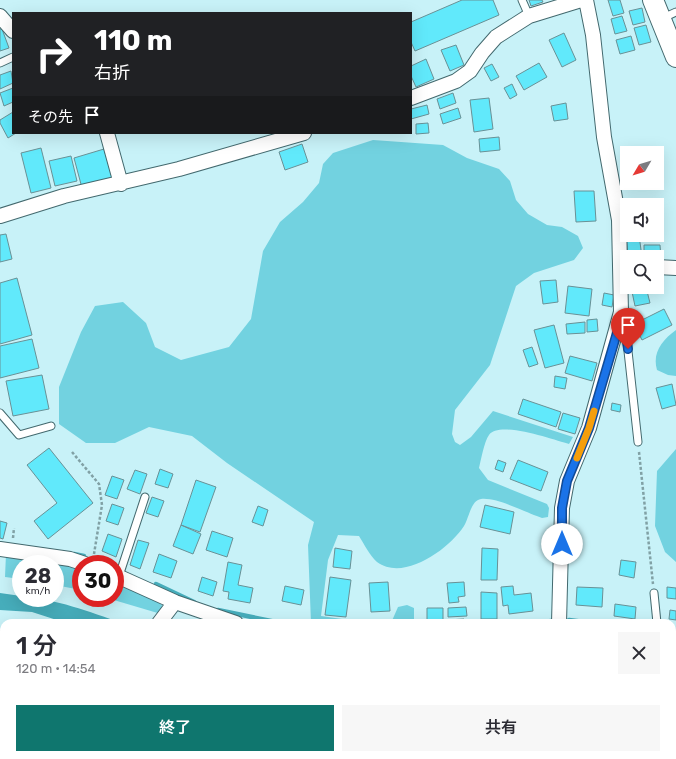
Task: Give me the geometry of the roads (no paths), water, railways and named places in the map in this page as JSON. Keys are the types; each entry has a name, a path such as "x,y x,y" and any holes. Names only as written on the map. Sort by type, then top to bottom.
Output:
{"street":[{"path":"412,98 456,81 470,71 482,53 496,37 529,16 581,0"},
{"path":"586,0 593,35 604,137 622,250"},
{"path":"653,0 668,16 676,57"},
{"path":"0,16 12,30"},
{"path":"107,134 121,184"},
{"path":"0,216 64,196 121,184 300,134"},
{"path":"664,267 676,268"},
{"path":"560,619 562,508 567,481 589,428 619,326 622,294"},
{"path":"0,549 72,559"},
{"path":"124,579 175,602 224,619"},
{"path":"162,619 175,602"}],"lane":[{"path":"522,0 529,16"},
{"path":"0,63 12,57"},
{"path":"619,326 626,333 638,442"},
{"path":"0,413 19,435 51,426"},
{"path":"124,556 145,497"},
{"path":"654,593 657,619"}],"waterway":[{"path":"74,554 79,555"},
{"path":"156,584 194,602"},
{"path":"218,610 262,619"}]}
